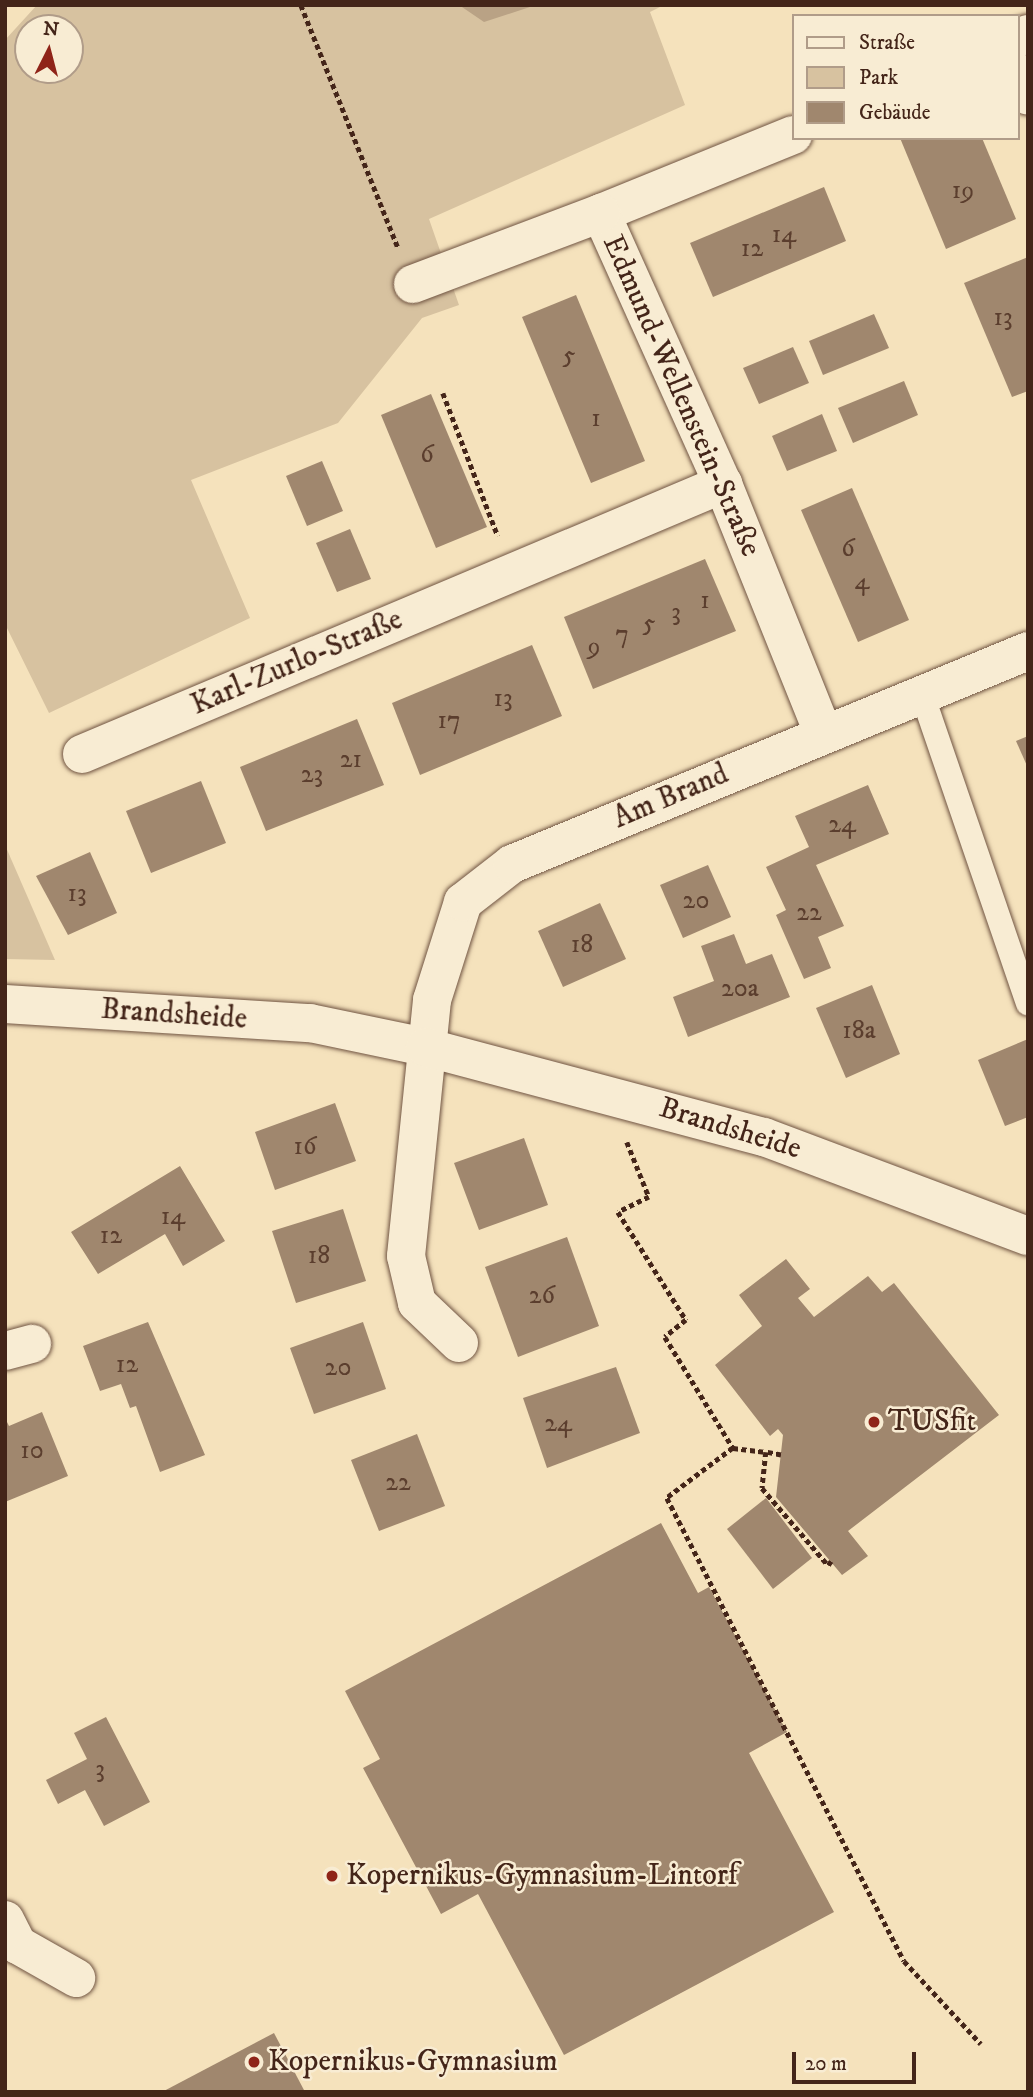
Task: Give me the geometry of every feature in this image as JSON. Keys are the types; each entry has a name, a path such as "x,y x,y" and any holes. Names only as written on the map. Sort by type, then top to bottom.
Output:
{"street":[{"path":"1019,76 1028,96"},
{"name":"Edmund-Wellenstein-Straße","path":"792,135 601,214 723,484 823,733"},
{"path":"413,284 601,214"},
{"name":"Karl-Zurlo-Straße","path":"82,754 723,484"},
{"name":"Am Brand","path":"425,1047 439,963 463,902 512,864 823,733 1028,651"},
{"name":"Brandsheide","path":"5,1004 310,1023 425,1047 607,1092 764,1137 1028,1237"},
{"path":"425,1047 406,1256 417,1303 459,1343"},
{"path":"5,1920 18,1945 76,1978"}],"lane":[{"path":"922,694 1028,1003"}],"path":[{"path":"301,5 413,284"},
{"path":"443,393 511,572"},
{"path":"607,1092 649,1197 618,1212 686,1320 665,1336 733,1448"},
{"path":"781,1455 733,1448 667,1498 904,1961 981,2044"},
{"path":"766,1452 762,1488 831,1561"}],"green space":[{"path":"37,5 664,5 650,12 685,105 429,219 459,305 422,318 338,423 191,480 250,618 49,713 5,624 5,40 14,30 14,84 84,84 84,14 29,14"},
{"path":"5,845 55,960 5,959"}],"shaded area":[{"path":"459,5 536,5 484,22"}],"building":[{"path":"901,140 983,140 1016,219 946,249"},
{"path":"824,187 846,241 713,297 690,243"},
{"path":"1028,257 1028,391 1012,397 964,283"},
{"path":"576,295 645,461 591,483 522,317"},
{"path":"874,314 889,348 823,375 809,341"},
{"path":"793,347 809,383 759,404 743,368"},
{"path":"904,381 918,415 853,443 838,408"},
{"path":"431,394 487,527 436,548 381,415"},
{"path":"822,414 837,451 787,471 772,436"},
{"path":"322,461 343,511 307,526 286,476"},
{"path":"852,488 909,620 858,642 801,510"},
{"path":"350,529 371,579 337,592 316,543"},
{"path":"705,559 736,631 593,689 564,617"},
{"path":"532,645 562,716 420,775 392,703"},
{"path":"357,719 384,785 266,831 240,767"},
{"path":"1028,736 1028,768 1016,741"},
{"path":"201,781 226,843 151,873 126,811"},
{"path":"868,785 889,834 816,865 844,926 818,937 831,968 804,979 776,915 786,910 766,867 809,847 795,816"},
{"path":"90,852 117,913 68,935 36,876"},
{"path":"708,865 731,917 683,938 660,885"},
{"path":"600,903 626,959 563,987 538,931"},
{"path":"734,934 746,964 772,954 790,997 688,1037 673,997 714,981 701,946"},
{"path":"872,985 900,1054 846,1078 816,1008"},
{"path":"1028,1039 1028,1117 1005,1126 978,1060"},
{"path":"335,1103 356,1161 275,1190 255,1132"},
{"path":"524,1138 548,1205 479,1230 454,1163"},
{"path":"180,1166 225,1241 183,1266 165,1234 98,1274 71,1232"},
{"path":"343,1209 366,1281 296,1303 272,1231"},
{"path":"567,1237 599,1326 518,1357 485,1267"},
{"name":"TUSfit","path":"786,1259 810,1289 798,1298 814,1317 868,1276 882,1292 894,1283 999,1415 848,1531 868,1556 842,1575 776,1497 783,1435 778,1429 770,1436 715,1365 762,1326 739,1295"},
{"path":"148,1322 205,1455 160,1472 136,1406 130,1408 121,1384 100,1391 83,1346"},
{"path":"363,1322 386,1389 314,1414 290,1348"},
{"path":"616,1367 640,1433 547,1468 523,1398"},
{"path":"42,1412 68,1476 5,1502 5,1418 9,1426"},
{"path":"417,1434 445,1506 379,1531 351,1460"},
{"path":"766,1498 812,1558 773,1589 727,1529"},
{"path":"661,1523 698,1593 709,1587 787,1732 749,1753 834,1912 564,2055 478,1894 441,1914 363,1768 380,1759 345,1691"},
{"path":"106,1717 150,1802 104,1826 85,1790 58,1804 46,1780 87,1759 74,1733"},
{"name":"Kopernikus-Gymnasium","path":"274,2033 305,2092 162,2092"}],"place":[{"name":"TUSfit","path":"874,1422"},
{"name":"Kopernikus-Gymnasium-Lintorf","path":"332,1876"},
{"name":"Kopernikus-Gymnasium","path":"254,2062"}]}
